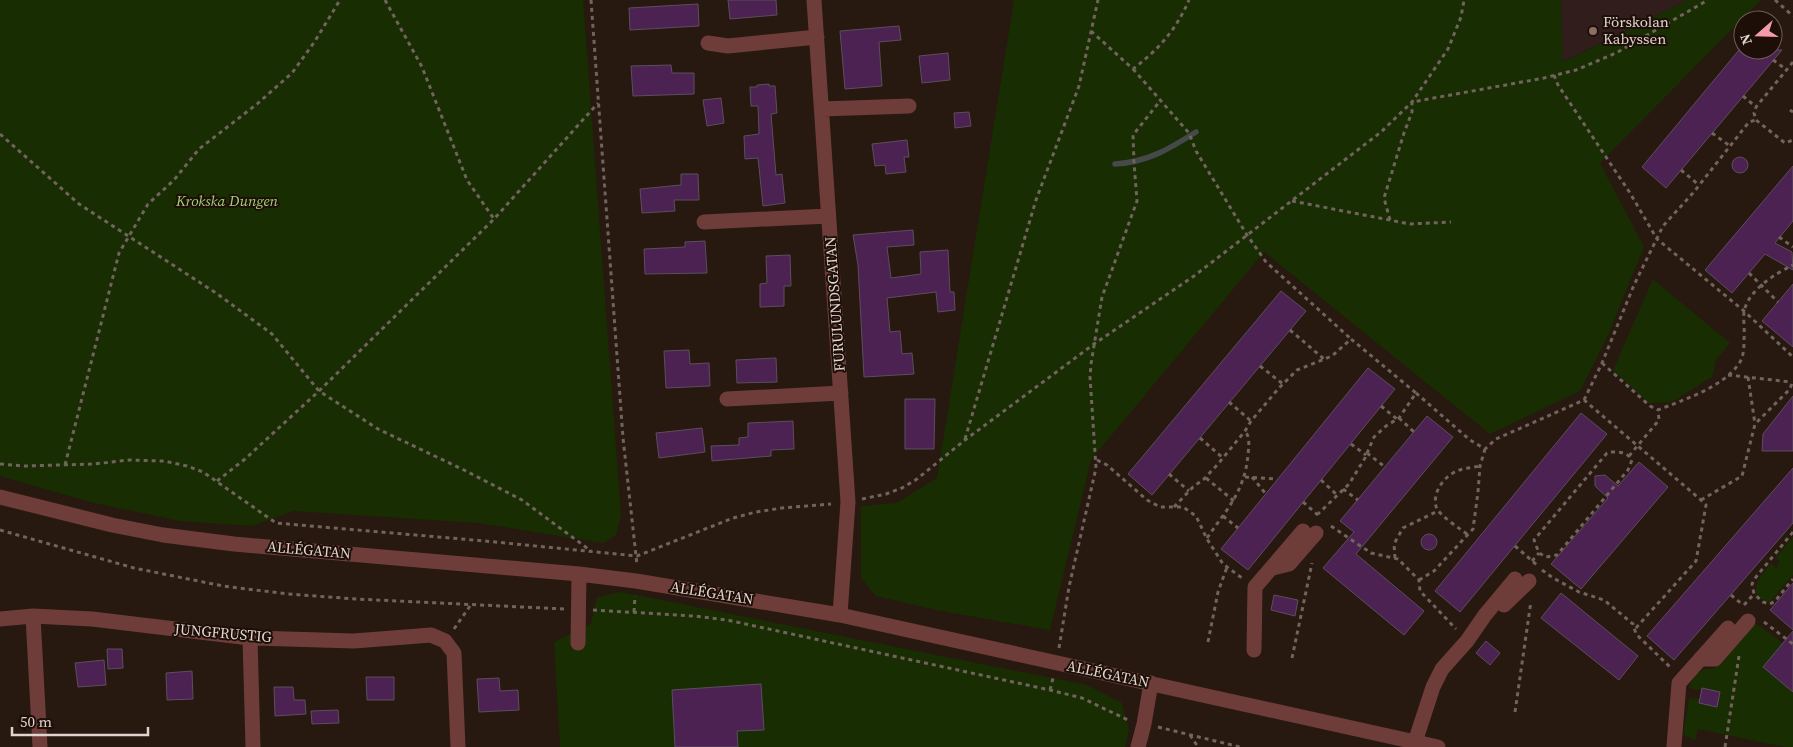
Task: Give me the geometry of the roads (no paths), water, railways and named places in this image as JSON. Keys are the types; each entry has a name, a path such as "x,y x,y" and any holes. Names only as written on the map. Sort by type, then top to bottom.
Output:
{"street":[{"name":"FURULUNDSGATAN","path":"814,0 848,502 840,615"},
{"path":"708,43 728,46 817,37"},
{"path":"822,109 909,106"},
{"name":"FURULUNDSGATAN","path":"704,222 828,216"},
{"name":"FURULUNDSGATAN","path":"727,399 841,393"},
{"name":"ALLÉGATAN","path":"0,497 112,525 163,535 234,544 580,574 840,615 1438,747"},
{"path":"1254,650 1255,587 1310,532"},
{"path":"578,643 580,574"},
{"path":"1415,742 1433,687 1442,669 1467,641 1485,615 1525,584"},
{"path":"33,616 40,747"},
{"name":"JUNGFRUSTIG","path":"0,619 33,616 92,619 250,638 354,641 431,635 445,641 454,653 458,747"},
{"path":"1700,659 1715,659 1748,621"},
{"path":"1674,746 1680,683 1728,628"},
{"path":"250,638 253,747"},
{"path":"1138,747 1144,724 1150,683"}],"waterway":[{"path":"1115,164 1138,161 1158,154 1196,132"}],"place":[{"name":"Förskolan Kabyssen","path":"1593,31"}],"park label":[{"name":"Krokska Dungen","path":"227,201"}]}
